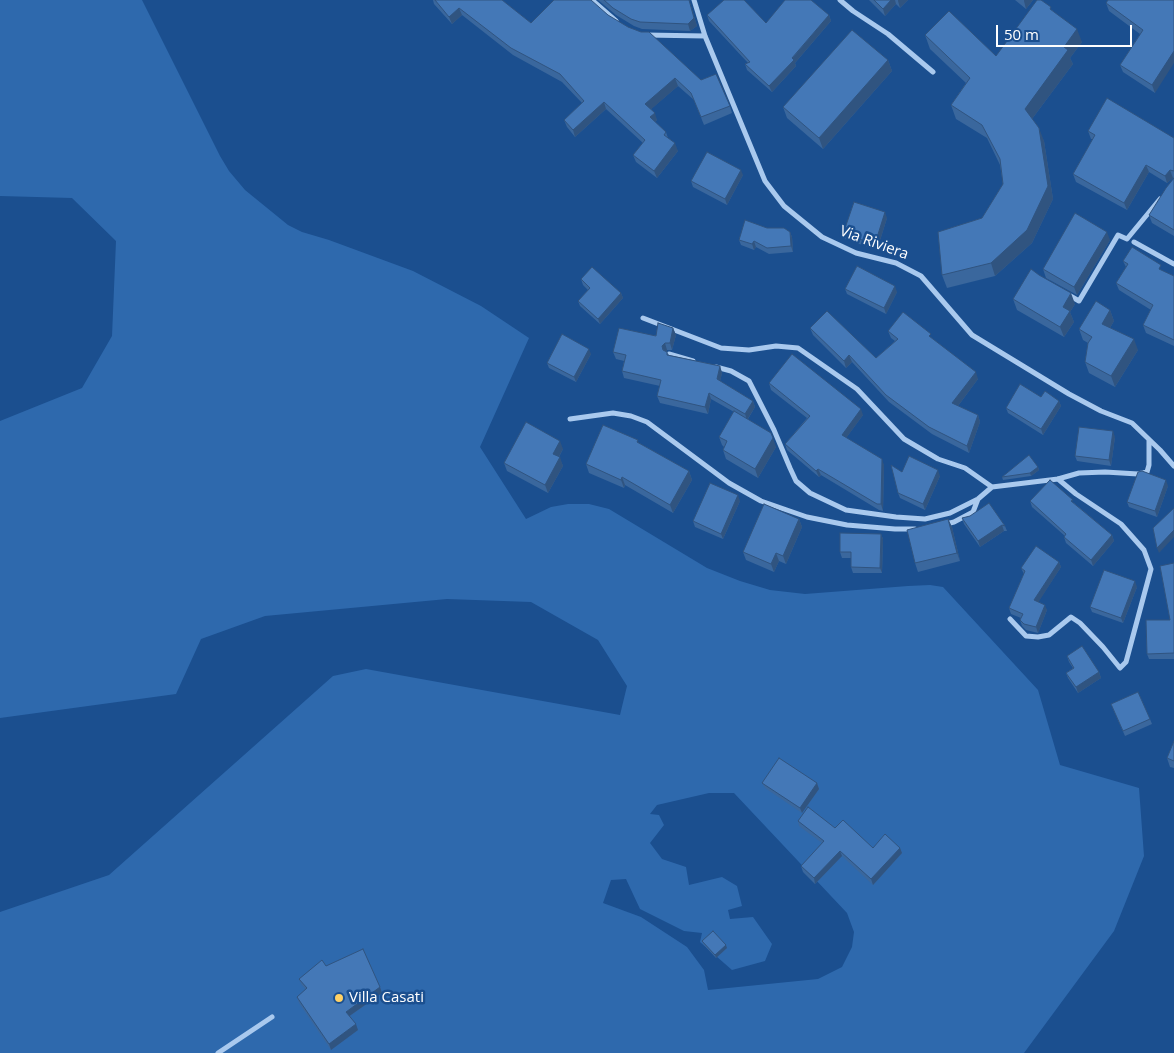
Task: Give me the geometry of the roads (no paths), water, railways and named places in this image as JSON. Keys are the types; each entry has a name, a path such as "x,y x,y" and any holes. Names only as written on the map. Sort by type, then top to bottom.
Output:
{"street":[{"path":"592,0 619,23"},
{"name":"Via Riviera","path":"694,0 705,36 765,181 784,206 822,237 856,254 896,263 921,276 972,335 1069,394 1101,411 1132,423 1174,466"},
{"path":"840,0 888,34 933,72"},
{"path":"639,32 645,35 705,36"},
{"path":"1062,291 1078,301 1118,235 1127,239 1162,196"},
{"path":"1134,242 1174,264"},
{"path":"643,318 721,348 749,350 776,346 798,348 857,389 904,438 938,459 965,468 992,487"},
{"path":"669,354 696,361"},
{"path":"713,366 731,371 749,381 774,430 796,481 810,493 846,510 926,519 950,514 978,499 992,487 1058,479 1078,473 1138,474 1147,472 1149,464 1148,440"},
{"path":"570,418 613,414 631,416 647,422 729,483 761,501 807,518 847,525 919,529"},
{"path":"1010,619 1026,636 1038,637 1049,635 1070,617 1080,623 1120,668 1126,662 1151,569 1144,550 1121,524 1076,494 1058,479"},
{"path":"936,526 954,522 973,512 978,499"},
{"path":"218,1053 272,1016"}],"place":[{"name":"Villa Casati","path":"339,998"}]}
